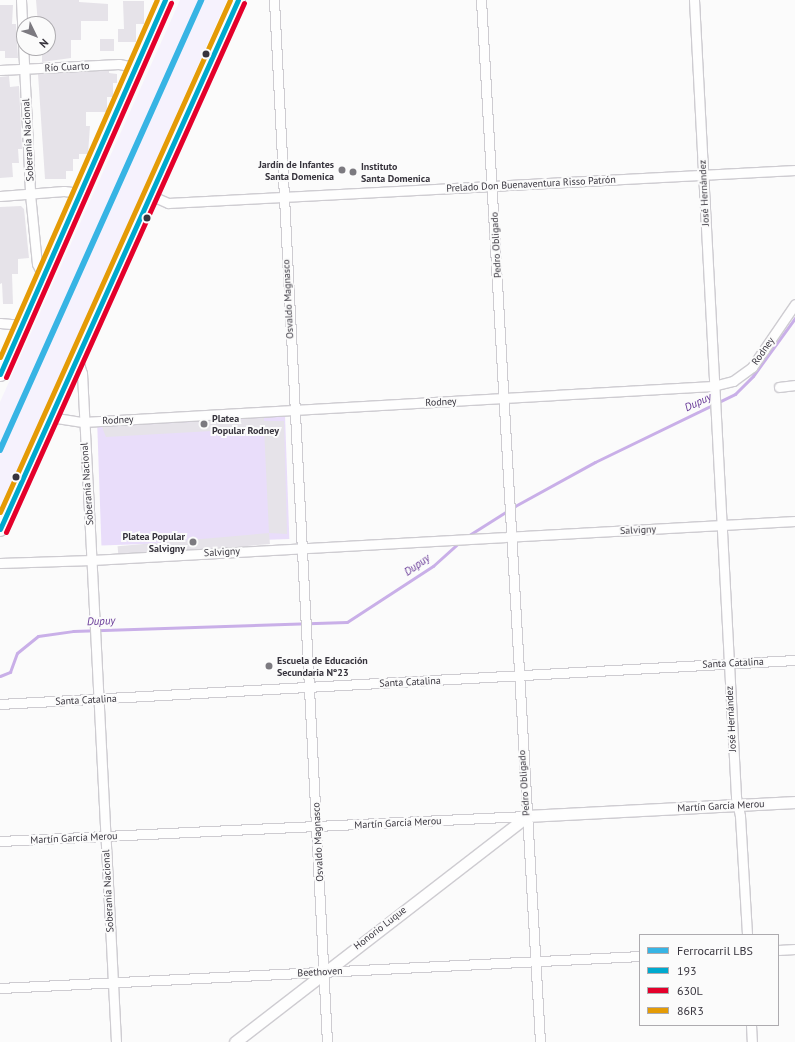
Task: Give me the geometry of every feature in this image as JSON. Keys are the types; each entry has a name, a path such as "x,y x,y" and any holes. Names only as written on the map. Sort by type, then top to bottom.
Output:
{"main road":[{"path":"0,374 44,278 134,67 165,0"},
{"path":"0,529 238,0"}],"street":[{"name":"Soberanía Nacional","path":"21,0 30,194 37,264 44,278"},
{"name":"Osvaldo Magnasco","path":"274,0 327,1042"},
{"name":"Pedro Obligado","path":"481,0 510,490 517,676 540,1042"},
{"name":"José Hernández","path":"694,0 728,663 745,883 747,934"},
{"name":"Río Cuarto","path":"0,70 119,64 134,67"},
{"name":"Prelado Don Buenaventura Risso Patrón","path":"150,195 168,203 795,170"},
{"path":"0,196 64,191 80,193"},
{"name":"Rodney","path":"50,416 83,422 714,386 733,381 752,367 795,304"},
{"path":"0,323 22,325"},
{"name":"Soberanía Nacional","path":"77,356 82,373 83,422 92,560 116,1042"},
{"path":"780,387 795,385"},
{"name":"Salvigny","path":"0,563 92,560 795,521"},
{"name":"Santa Catalina","path":"0,704 795,660"},
{"name":"Martín García Merou","path":"0,841 317,827 795,802"},
{"name":"Honorio Luque","path":"235,1042 526,816"},
{"path":"779,950 795,949"},
{"name":"Beethoven","path":"0,988 639,956"},
{"path":"751,1026 752,1042"}],"shaded area":[{"path":"180,0 227,0 0,513 0,402"},
{"path":"285,415 289,539 101,545 97,422"}],"building":[{"path":"36,0 79,0 79,2 108,4 108,21 81,21 81,40 71,40 71,58 42,62 42,56 56,56 56,16 37,16"},
{"path":"123,1 144,1 144,24 136,24 136,42 118,42 118,29 124,29"},
{"path":"0,5 13,5 12,24 16,24 16,56 18,56 18,58 5,58 5,51 0,51"},
{"path":"100,39 114,39 114,51 100,51"},
{"path":"109,71 109,73 117,74 117,83 113,83 113,97 107,97 107,112 86,112 86,126 90,126 88,154 79,154 79,159 73,159 73,171 66,171 66,179 45,179 38,74"},
{"path":"9,76 10,87 19,86 22,149 18,149 19,163 12,163 13,177 0,178 0,77"},
{"path":"21,206 24,209 29,258 18,259 18,274 12,274 13,304 3,304 2,283 0,284 0,207"},
{"path":"264,418 264,421 284,421 287,534 269,533 264,428 106,437 102,427"},
{"name":"Platea Popular Salvigny","path":"269,533 270,544 119,557 118,546"}],"waterway":[{"name":"Dupuy","path":"466,537 515,506 595,462 735,394 753,376 795,318"},
{"name":"Dupuy","path":"0,676 10,672 17,653 38,636 73,631 347,622 433,566 460,542"}],"rail line":[{"name":"LBS","path":"0,450 201,0"}],"transit line":[{"name":"86R3","path":"0,357 157,0"},
{"name":"193","path":"0,374 165,0"},
{"name":"86R3","path":"0,512 230,0"},
{"name":"193","path":"0,529 238,0"},
{"name":"630L","path":"6,377 171,3"},
{"name":"630L","path":"6,532 244,3"}],"place":[{"name":"Jardín de Infantes Santa Domenica","path":"342,170"},
{"name":"Instituto Santa Domenica","path":"353,172"},
{"name":"Platea Popular Rodney","path":"204,424"},
{"name":"Platea Popular Salvigny","path":"193,542"},
{"name":"Escuela de Educación Secundaria Nº23","path":"269,666"}]}
